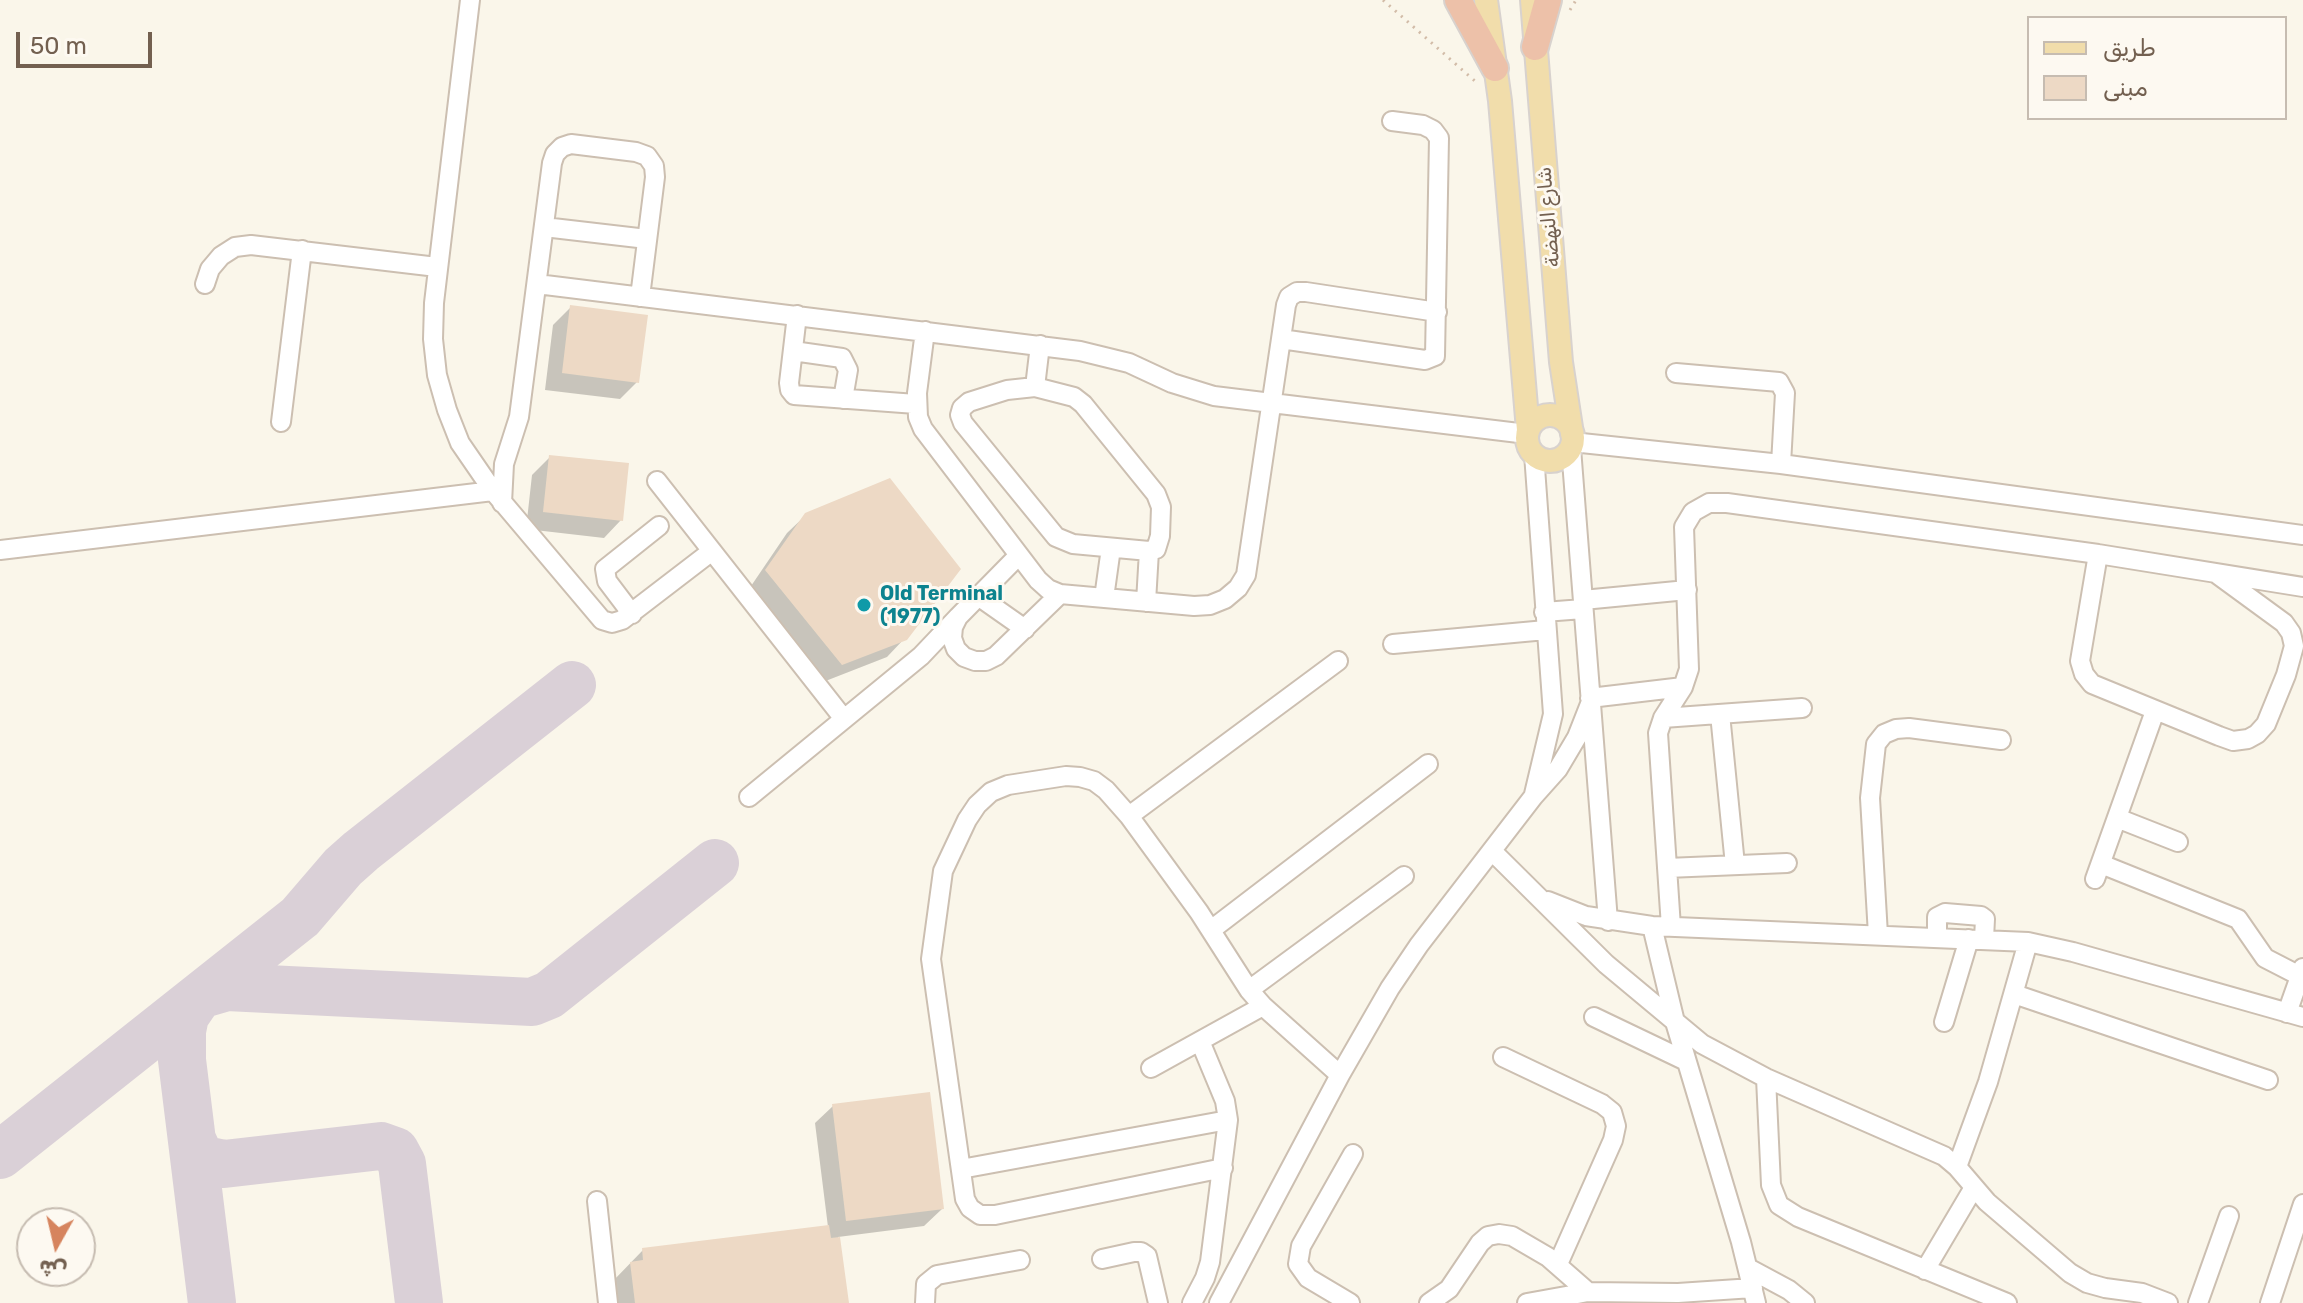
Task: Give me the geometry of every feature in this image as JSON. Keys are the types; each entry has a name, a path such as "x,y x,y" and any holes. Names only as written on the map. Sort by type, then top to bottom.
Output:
{"highway":[{"path":"1458,0 1495,68"},
{"path":"1535,47 1548,0"}],"main road":[{"name":"شارع النهضة","path":"1486,0 1500,101 1530,439"},
{"name":"شارع النهضة","path":"1532,0 1561,362 1572,441"},
{"path":"1556,416 1563,420 1572,441 1558,460 1541,459 1530,439 1539,418 1556,416"}],"lane":[{"path":"470,0 437,267 433,339 437,375 460,443 498,497 602,620 612,623 632,614 712,551"},
{"path":"1281,339 1430,360 1436,350 1439,138 1433,130 1423,125 1392,121"},
{"path":"498,497 504,464 519,417 555,154 562,147 571,144 636,152 647,156 654,166 640,297"},
{"path":"544,227 647,239"},
{"path":"205,284 215,262 235,247 251,245 437,267"},
{"path":"281,422 302,250"},
{"path":"537,284 1040,345 1105,356 1192,391 1530,439"},
{"path":"925,331 916,404 923,429 1038,580 1060,594 1210,605 1225,599 1238,588 1246,575 1289,297 1297,292 1437,312"},
{"path":"797,315 789,383 794,395 916,404"},
{"path":"1035,387 1040,345"},
{"path":"793,351 842,358 848,370 843,399"},
{"path":"1676,373 1779,382 1785,393 1781,464"},
{"path":"1035,387 1074,397 1083,404 1156,494 1161,507 1160,536 1156,549 1149,551 1073,544 1056,537 963,423 960,415 962,408 969,402 1007,390 1035,387"},
{"name":"شارع النهضة","path":"1530,439 1553,714 1533,797"},
{"path":"1572,441 1781,464 2303,535"},
{"name":"شارع النهضة","path":"1572,441 1588,707 1608,921"},
{"path":"657,481 844,719"},
{"path":"0,550 498,497"},
{"path":"1671,927 1658,733 1663,718 1683,687 1689,669 1684,527 1693,512 1709,503 2098,554 2303,587"},
{"path":"632,614 607,581 605,569 659,526"},
{"path":"1104,598 1111,548"},
{"path":"1146,602 1149,551"},
{"path":"2098,554 2080,661 2084,674 2092,684 2233,741 2248,739 2266,724 2295,677 2294,646 2291,633 2284,623 2214,572"},
{"path":"749,797 921,656 1019,555"},
{"path":"1393,644 1545,621 1583,604 1687,590"},
{"path":"958,617 952,638 956,649 964,657 986,661 996,656 1060,594"},
{"path":"978,596 1025,629"},
{"path":"1129,816 1338,661"},
{"path":"1553,714 1568,720 1588,707 1683,687"},
{"path":"1219,1303 1340,1075 1404,967 1533,797 1558,769 1588,707"},
{"path":"1663,718 1802,708"},
{"path":"1543,899 1608,921 1652,926 2028,942 2295,1015 2302,972 2265,958 2238,919 2098,871 2155,711"},
{"path":"1720,714 1735,865"},
{"path":"1878,935 1870,798 1876,744 1884,734 1909,728 2001,740"},
{"path":"1211,930 1428,764"},
{"path":"1223,1168 995,1215 980,1215 970,1208 965,1199 931,959 941,880 947,862 977,805 991,792 1036,779 1080,777 1094,781 1106,790 1129,816 1211,930 1249,990 1340,1075"},
{"path":"2117,818 2178,842"},
{"path":"1492,851 1606,964 1702,1044 1766,1078 1929,1148 1957,1167 1973,1189 2070,1273 2087,1283 2142,1293 2168,1303"},
{"path":"1667,868 1787,863"},
{"path":"1249,990 1404,876"},
{"path":"1937,938 1937,917 1945,913 1985,919 1944,1022"},
{"path":"1527,1303 1588,1292 1755,1296 1675,1022 1652,926"},
{"path":"1957,1167 1988,1082 2028,942"},
{"path":"2014,994 2268,1080"},
{"path":"1151,1068 1263,1006"},
{"path":"1594,1017 1686,1061"},
{"path":"1192,1303 1210,1262 1228,1120 1225,1101 1200,1041"},
{"path":"1503,1057 1602,1104 1612,1112 1616,1126 1613,1140 1558,1264"},
{"path":"1766,1078 1771,1185 1779,1205 1798,1217 2007,1303"},
{"path":"961,1169 1228,1120"},
{"path":"1350,1303 1308,1278 1298,1264 1301,1246 1353,1154"},
{"path":"1925,1270 1973,1189"},
{"path":"597,1201 608,1303"},
{"path":"2270,1303 2303,1204"},
{"path":"2198,1303 2229,1216"},
{"path":"1429,1303 1449,1289 1488,1236 1499,1234 1512,1236 1558,1264 1588,1292"},
{"path":"1102,1259 1134,1252 1147,1256 1158,1303"},
{"path":"925,1303 926,1284 937,1275 1020,1260"},
{"path":"1748,1268 1789,1290 1805,1303"}],"path":[{"path":"1383,0 1454,65 1500,101"}],"building":[{"path":"570,305 648,315 639,383 562,373"},
{"path":"549,455 629,463 623,521 543,512"},
{"name":"Old Terminal (1977)","path":"890,478 961,569 907,640 842,665 765,570 805,513"},
{"path":"930,1092 944,1209 846,1221 832,1104"},
{"path":"829,1225 831,1238 840,1237 849,1303 635,1303 630,1262 643,1260 642,1248"}],"taxiway":[{"path":"0,1155 300,917 361,851 572,685"},
{"path":"203,994 227,987 532,1002 549,995 715,863"},
{"path":"196,1000 185,1016 182,1060 212,1303"},
{"path":"192,1140 205,1160 224,1164 381,1146 395,1151 402,1164 419,1303"}],"place":[{"name":"Old Terminal (1977)","path":"864,605"}]}
